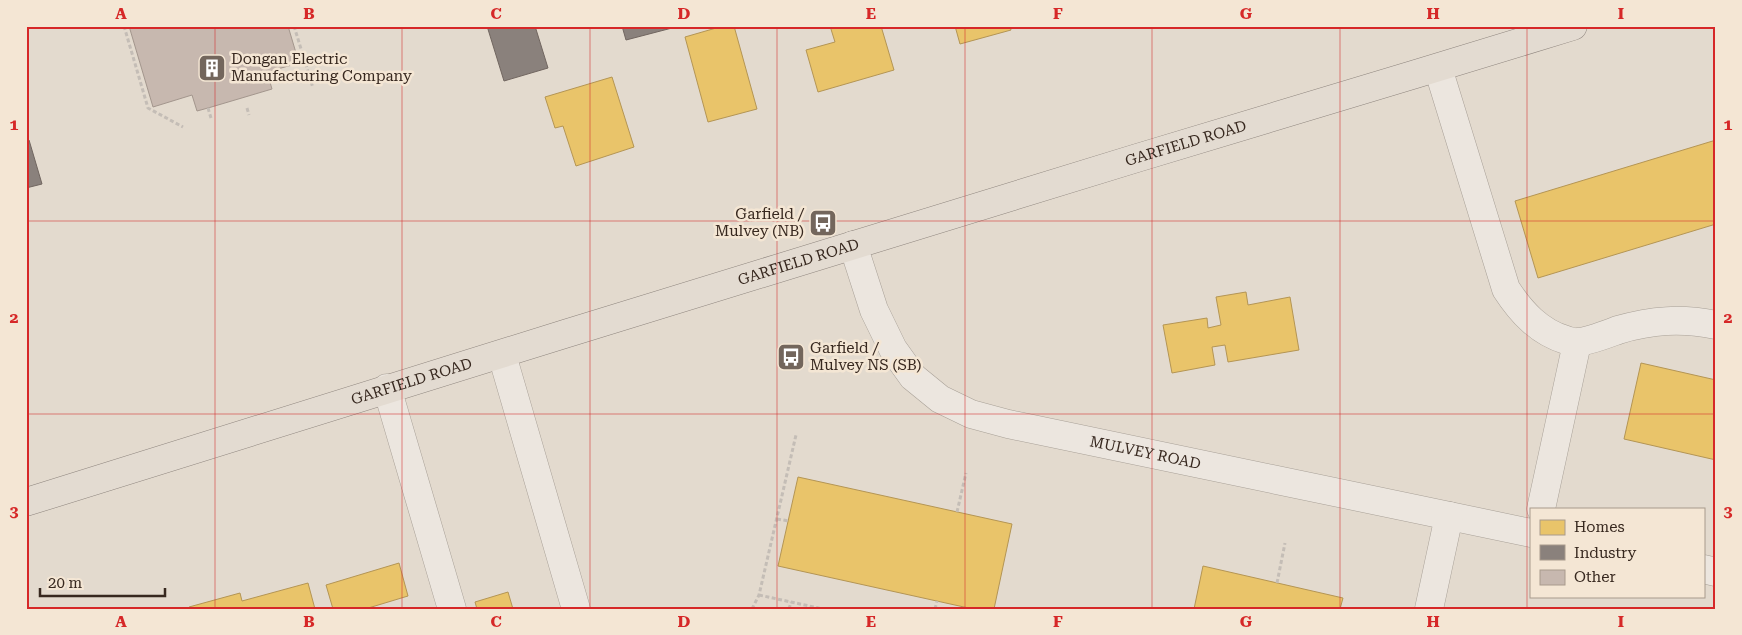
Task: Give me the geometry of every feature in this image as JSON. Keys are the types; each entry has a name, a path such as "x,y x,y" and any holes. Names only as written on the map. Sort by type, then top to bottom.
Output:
{"main road":[{"name":"GARFIELD ROAD","path":"26,502 387,388 502,355 853,245 1573,26"}],"street":[{"path":"1438,68 1506,289 1520,309 1535,323 1556,336 1577,343 1635,326 1666,320 1697,322 1716,326"},
{"name":"MULVEY ROAD","path":"853,245 874,310 894,349 912,377 940,399 972,414 1018,426 1530,533"},
{"path":"1541,508 1577,343"},
{"path":"502,355 576,609"},
{"path":"387,388 452,609"},
{"path":"1429,609 1450,516"}],"path":[{"path":"124,26 148,108 184,127"},
{"path":"294,26 313,88"},
{"path":"208,108 211,118"},
{"path":"247,108 249,116"},
{"path":"752,609 760,594 796,435"},
{"path":"957,512 966,473"},
{"path":"777,519 789,521"},
{"path":"1277,583 1286,543"},
{"path":"760,594 823,609"},
{"path":"935,609 937,601"},
{"path":"790,609 791,602"}],"building: Homes":[{"path":"723,26 734,26 757,109 708,122 685,37"},
{"path":"830,26 881,26 894,70 818,92 806,50 835,42"},
{"path":"955,26 1010,26 1011,30 960,44"},
{"path":"612,77 634,147 576,166 563,126 555,128 545,97"},
{"path":"1716,140 1716,224 1538,278 1515,201"},
{"path":"1246,292 1248,305 1290,297 1299,350 1228,362 1225,345 1212,347 1215,365 1172,373 1163,325 1207,318 1208,328 1221,325 1216,297"},
{"path":"1641,363 1716,380 1716,460 1624,439"},
{"path":"798,477 1012,524 994,609 973,609 778,566"},
{"path":"399,563 408,596 365,609 333,609 326,585"},
{"path":"1203,566 1343,598 1340,609 1194,609"},
{"path":"308,583 315,609 190,609 189,607 240,593 242,601"},
{"path":"508,592 513,609 477,609 475,602"}],"building: Industry":[{"path":"487,26 535,26 548,68 504,81"},
{"path":"622,26 672,26 672,28 626,40"},
{"path":"29,140 42,184 26,188 26,141"}],"building: Other":[{"name":"Dongan Electric Manufacturing Company","path":"129,26 288,26 299,63 267,72 272,89 197,111 192,95 153,107"}],"place":[{"name":"Dongan Electric Manufacturing Company","path":"212,68"},
{"name":"Garfield / Mulvey (NB)","path":"823,223"},
{"name":"Garfield / Mulvey NS (SB)","path":"791,357"}]}
